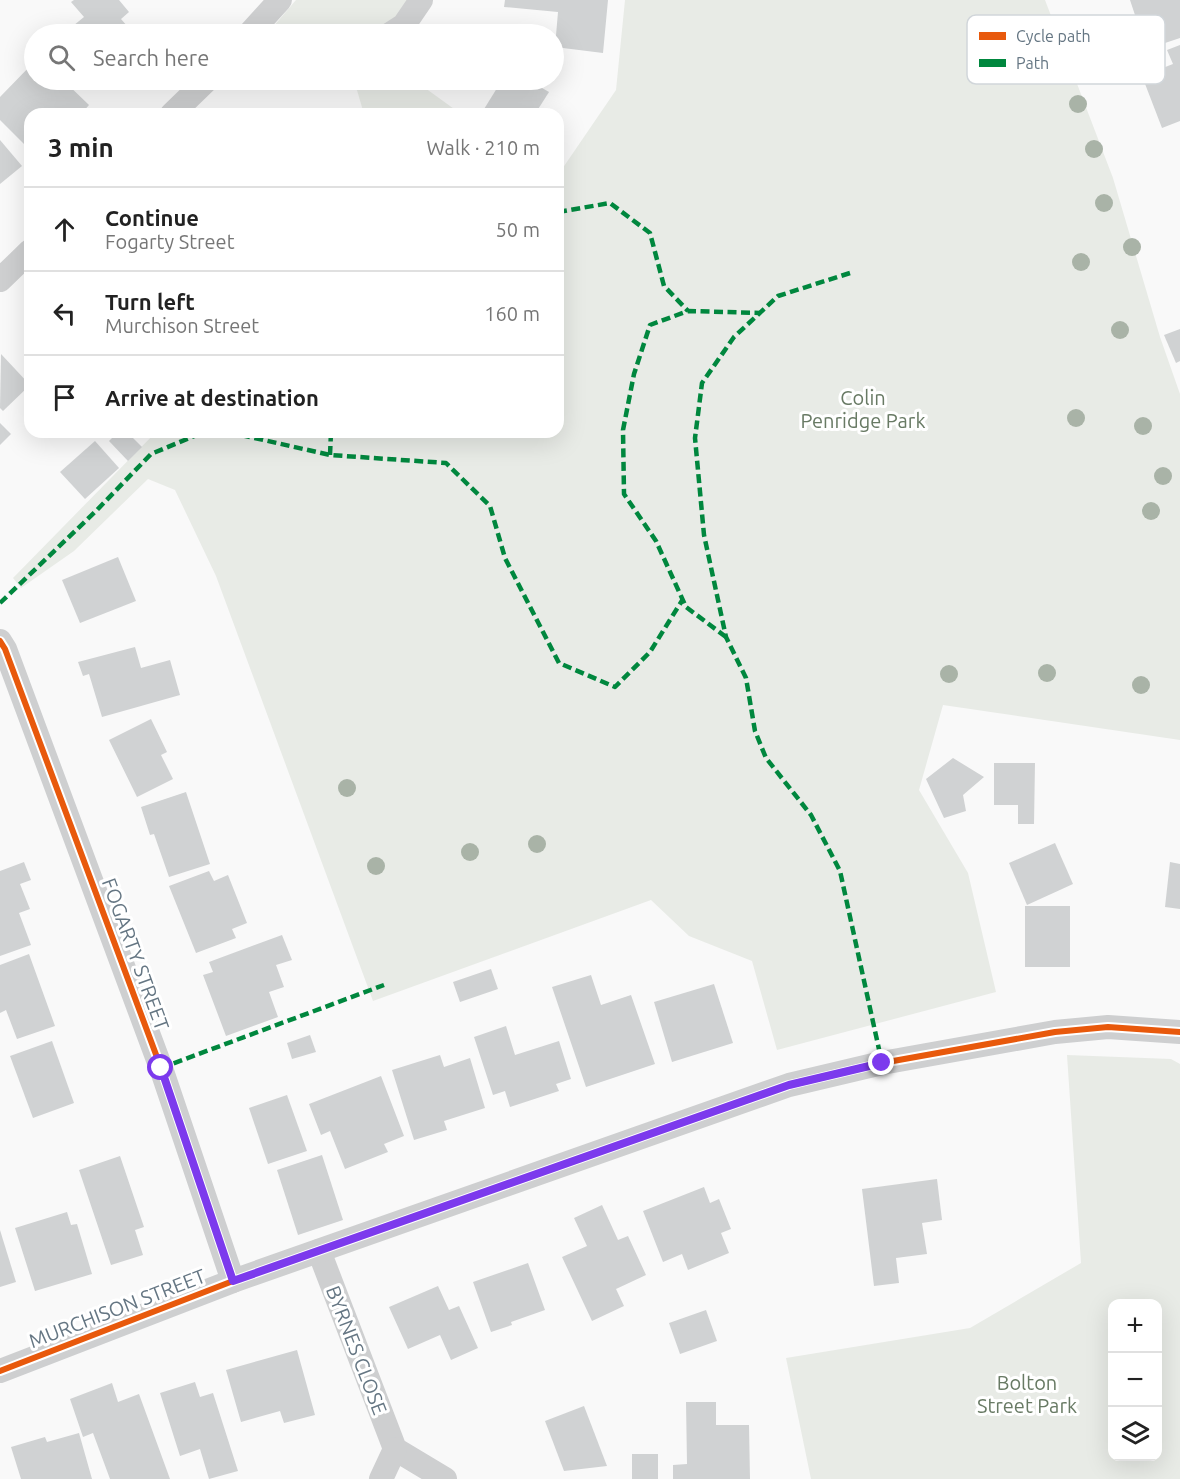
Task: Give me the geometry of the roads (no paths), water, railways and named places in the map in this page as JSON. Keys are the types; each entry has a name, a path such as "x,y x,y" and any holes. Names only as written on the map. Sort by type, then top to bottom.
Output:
{"street":[{"path":"258,24 280,0"},
{"path":"405,24 422,0"},
{"path":"178,108 197,90"},
{"path":"0,280 24,257"},
{"name":"FOGARTY STREET","path":"0,641 10,660 161,1068 233,1281"},
{"name":"MURCHISON STREET","path":"0,1371 233,1281 789,1085 882,1063 1055,1032 1108,1027 1180,1032"},
{"name":"BYRNES CLOSE","path":"319,1251 395,1449"},
{"path":"381,1479 395,1449 445,1479"}],"park label":[{"name":"Colin Penridge Park","path":"863,408"},
{"name":"Bolton Street Park","path":"1027,1394"}]}
